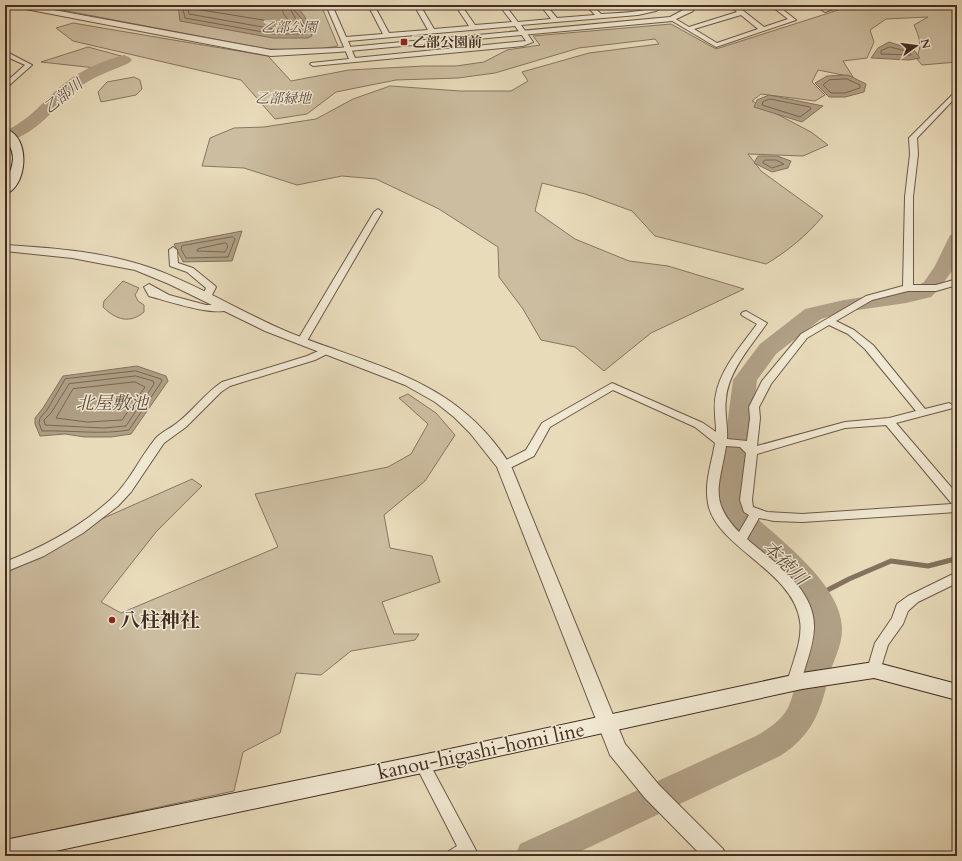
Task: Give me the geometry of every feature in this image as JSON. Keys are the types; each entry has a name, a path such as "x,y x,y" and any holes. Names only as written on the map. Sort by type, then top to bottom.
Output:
{"main road":[{"path":"5,190 13,181 18,170 16,145 8,134"},
{"name":"kanou-higashi-homi line","path":"5,851 606,725 805,681 874,670 957,692"}],"street":[{"path":"15,5 270,53 347,50 672,19 690,9 692,5"},
{"path":"329,5 352,60"},
{"path":"371,5 387,35"},
{"path":"417,5 432,31"},
{"path":"458,5 474,27"},
{"path":"313,64 517,45 530,42 502,5"},
{"path":"543,5 556,20"},
{"path":"589,5 599,16"},
{"path":"631,5 638,13"},
{"path":"343,39 638,13 654,10 663,5"},
{"path":"732,5 763,30"},
{"path":"672,19 716,44 793,20 773,5"},
{"path":"817,5 825,10 842,5"},
{"path":"688,29 742,13"},
{"path":"5,53 29,65 5,87"},
{"path":"908,288 910,197 914,154 913,138 957,92"},
{"path":"302,341 378,212"},
{"path":"5,248 62,252 109,261 140,269 207,297 226,308 325,351 408,381 453,408 476,429 504,466 606,725 617,749 669,810 716,856"},
{"path":"172,250 173,264 190,270 210,287 207,297"},
{"path":"957,282 936,288 908,288 869,298 804,336 766,383 754,407 755,418 747,448 746,500 748,509 756,514 778,518 802,518 957,508"},
{"path":"165,297 206,308 226,308"},
{"path":"746,314 762,323 731,372 721,394 722,442 715,473 715,509 727,527 740,540 772,566 802,603 807,621 805,681"},
{"path":"830,320 851,332 869,348 923,413"},
{"path":"5,567 40,553 79,530 114,503 127,489 160,440 182,425 217,390 226,384 264,371 311,358 325,351"},
{"path":"504,466 530,453 546,425 612,386 699,425 722,442 747,448 845,425 889,421 949,406"},
{"path":"889,421 907,445 957,502"},
{"path":"740,540 756,514"},
{"path":"874,670 882,643 898,620 902,608 913,599 957,576"},
{"path":"422,764 466,853"}],"green space":[{"name":"乙部公園","path":"35,5 321,5 338,46 312,50 267,49"},
{"name":"乙部緑地","path":"854,5 957,5 957,62 922,65 916,58 920,46 919,37 914,25 928,17 886,19 870,30 874,42 867,58 843,61 853,77 818,70 812,82 825,95 815,101 761,94 752,101 811,132 828,145 803,156 748,154 761,171 823,216 796,243 766,264 655,236 632,211 585,194 542,183 535,211 575,239 629,261 668,266 744,289 651,333 604,371 575,347 541,340 523,309 499,277 498,247 439,209 376,179 342,176 297,185 244,168 202,166 210,138 234,128 264,127 316,119 353,99 390,86 460,91 511,91 528,81 522,72 589,53 659,44 655,39 579,48 495,73 458,78 396,80 336,92 307,114 275,119 241,80 73,41 56,28 73,23 268,56 291,81 349,70 456,66 484,62 507,50 540,45 533,36 671,24 716,49"},
{"path":"88,47 125,57 96,68 41,62"},
{"path":"134,77 140,80 142,89 136,95 101,102 98,92 107,82"},
{"path":"123,281 139,288 135,295 138,301 144,305 144,312 134,318 123,319 113,315 103,307 104,301"},
{"path":"408,394 436,413 455,435 425,481 384,515 390,548 432,556 440,582 382,602 394,634 419,634 415,640 351,651 321,675 296,673 280,733 243,752 234,791 5,840 5,568 88,525 192,479 202,486 156,532 101,602 121,613 278,547 255,494 388,467 411,454 428,424 399,398"}],"water":[{"path":"178,5 296,5 305,17 312,36 308,38 273,38 180,21"},
{"path":"889,42 914,50 920,58 909,60 871,58 878,48"},
{"path":"848,75 866,84 864,92 845,97 829,97 815,83 827,76"},
{"path":"769,95 823,106 802,122 754,107 757,100"},
{"path":"758,156 777,156 791,161 788,168 772,172 754,163"},
{"path":"242,231 232,261 183,262 174,244"},
{"name":"北屋敷池","path":"137,366 166,376 168,381 131,434 111,437 85,437 65,434 40,436 35,424 35,418 63,376"}],"waterway":[{"name":"乙部川","path":"5,137 27,127 71,86 90,74 124,60"},
{"name":"本徳川","path":"533,856 768,746 784,736 797,722 806,705 813,676 826,641 827,626 822,607 815,594 803,578 741,520 733,506 731,495 745,380 768,349 813,314 844,306 906,297 923,292 931,286 945,267 957,239"},
{"path":"951,560 957,559"},
{"path":"816,596 849,579 891,561 928,566 951,560"}],"place":[{"name":"乙部公園前","path":"404,42"},
{"name":"八柱神社","path":"112,620"}]}
